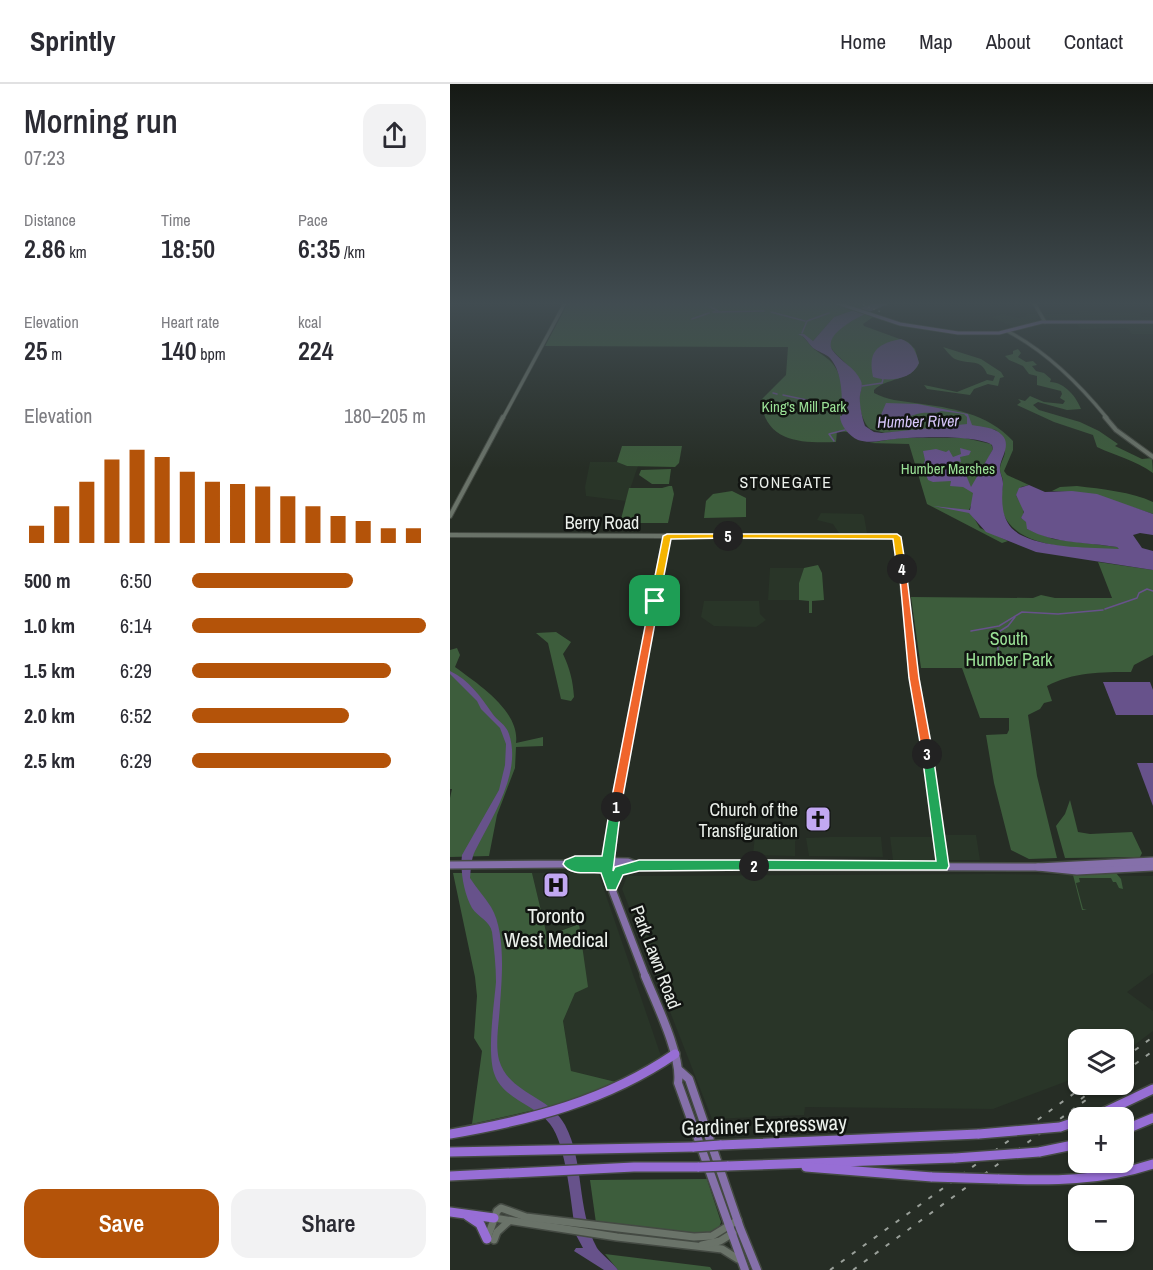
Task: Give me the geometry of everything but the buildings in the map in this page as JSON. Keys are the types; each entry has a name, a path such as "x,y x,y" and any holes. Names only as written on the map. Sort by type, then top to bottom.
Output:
{"highway":[{"path":"450,1134 523,1120 574,1107 619,1088 675,1054"},
{"path":"1115,1107 1153,1089"},
{"path":"1134,1126 1153,1118"},
{"name":"Gardiner Expressway","path":"450,1152 694,1147 1031,1131 1068,1124"},
{"name":"Gardiner Expressway","path":"450,1176 955,1158 1039,1152 1068,1146"},
{"path":"766,1166 932,1177 1093,1180 1124,1175 1153,1164"},
{"path":"450,1212 494,1218"},
{"path":"462,1213 480,1224 491,1240"}],"main road":[{"path":"1038,867 1043,864 1153,861"},
{"path":"450,865 569,864 573,867 628,862 639,866"},
{"path":"606,865 628,868"},
{"name":"Park Lawn Road","path":"606,865 675,1054 680,1071 678,1083 743,1266"},
{"path":"612,886 617,873 639,866 943,866 1038,867 1064,870 1153,867"},
{"name":"Park Lawn Road","path":"680,1071 689,1080 739,1224 758,1270"}],"street":[{"path":"450,516 535,358"},
{"path":"1047,358 1090,398 1112,426 1153,457"},
{"name":"Berry Road","path":"450,535 897,537 914,678 943,866"},
{"name":"Park Lawn Road","path":"606,865 667,536"},
{"path":"491,1240 497,1210 503,1209 546,1223"},
{"path":"494,1218 546,1223 722,1249 735,1255 743,1266"},
{"path":"491,1240 509,1221"},
{"path":"697,1246 720,1241 739,1224"},
{"path":"616,1233 705,1238 730,1230"}],"shaded area":[{"path":"830,358 840,358 861,381 862,415 865,426 874,432 967,424 967,417 964,414 941,411 916,414 896,421 885,420 880,417 886,403 918,404 968,414 972,425 995,430 1002,435 1006,442 1000,468 1004,514 1010,526 1023,536 1058,545 1119,549 1060,540 1027,529 1026,522 1021,518 1024,512 1016,495 1019,488 1029,485 1045,492 1072,491 1097,494 1153,514 1153,535 1140,533 1133,535 1142,548 1153,551 1153,570 1036,552 986,532 969,513 933,506 970,510 973,493 963,487 950,486 951,481 928,480 923,466 925,460 923,451 936,449 946,452 949,450 953,457 961,454 960,448 971,451 969,455 960,457 961,462 957,461 952,464 966,475 971,487 993,449 992,445 973,440 945,438 904,438 867,442 858,440 848,433 840,419 842,416 841,386"},
{"path":"873,358 917,358 919,363 916,369 905,376 886,379 873,377"},
{"path":"590,462 618,462 627,466 638,466 626,501 586,496 585,487"},
{"path":"821,513 862,514 867,533 839,533 833,524 817,520"},
{"path":"770,568 804,568 799,583 799,600 768,600"},
{"path":"704,601 759,601 760,614 766,620 756,627 714,626 701,617"},
{"path":"450,671 469,684 506,728 512,749 512,764 508,779 497,809 474,854 470,878 491,907 499,929 502,969 497,1040 499,1060 511,1080 549,1107 565,1125 575,1155 590,1233 597,1248 618,1270 604,1270 574,1251 576,1248 583,1248 576,1235 564,1161 556,1134 544,1117 504,1089 494,1073 491,1041 496,982 492,932 489,925 474,911 469,902 463,882 462,855 499,790 505,765 506,744 500,728 450,674"},
{"path":"1103,682 1150,682 1153,690 1153,715 1116,715"},
{"path":"1137,763 1153,763 1153,806"},
{"path":"755,835 798,835 799,839 795,841 795,856 753,855"},
{"path":"976,835 980,860 893,860 890,837"},
{"path":"881,837 883,857 809,856 806,838"},
{"path":"598,872 662,1059 616,1082 571,1071 563,1021 575,993 578,924 547,936 532,873"},
{"path":"991,874 1153,876 1153,973 1127,992 1153,1011 1153,1031 1134,1045 1134,1029 1068,1029 1068,1081 993,1109 805,1107 804,1115 712,1119 622,889 627,876"}],"green space":[{"name":"King's Mill Park","path":"787,358 826,358 831,362 841,381 842,421 848,432 837,431 836,442 810,442 787,438 770,425 764,414 761,400 786,375"},
{"name":"Humber Marshes","path":"841,358 918,358 919,363 911,373 879,386 874,393 894,400 968,413 992,424 1013,441 1013,450 1004,471 1007,475 1029,485 1021,487 1016,495 1024,512 1021,518 1027,522 1027,529 1053,539 1120,549 1086,549 1047,544 1029,538 1015,529 1005,517 1001,500 1003,482 1000,469 1005,451 996,430 966,425 885,433 870,429 860,408 862,388 854,371"},
{"path":"955,358 981,359 1001,372 1004,377 1000,378 998,386 988,384 974,389 970,395 927,389 924,385 957,392 987,380 993,381 995,376 987,374 982,366"},
{"path":"1007,358 1033,361 1037,365 1032,366 1036,371 1044,373 1051,379 1050,382 1065,388 1077,400 1081,409 1067,410 1038,402 1033,405 1039,410 1080,422 1118,444 1115,446 1142,459 1152,458 1153,473 1132,461 1097,447 1093,435 1054,422 1017,405 1021,402 1018,399 1025,401 1030,396 1044,402 1063,404 1065,401 1060,398 1061,391 1037,385 1037,376 1029,374 1023,366"},
{"name":"Humber Marshes","path":"899,438 965,438 991,444 993,449 973,487 973,501 969,510 980,528 1008,541 1002,543 927,504 909,444 869,443"},
{"path":"622,446 682,446 679,463 675,467 627,466 617,462"},
{"path":"671,469 669,484 652,484 639,475 641,470"},
{"path":"672,486 674,494 668,523 620,523 629,488"},
{"path":"1077,486 1116,491 1145,499 1153,502 1153,514 1091,495 1052,491 1060,487"},
{"path":"732,491 746,498 746,517 704,518 706,501 713,494"},
{"name":"South Humber Park","path":"1098,562 1153,570 1153,655 1134,665 1131,672 1077,675 1057,681 1047,686 1052,701 1044,703 1040,709 1028,715 1037,776 1057,858 1029,859 1011,850 994,783 986,735 1007,734 1009,718 980,718 962,668 921,668 911,597 1033,598 1041,595 1055,598 1112,598"},
{"path":"818,565 822,573 824,600 812,601 812,613 809,613 809,601 799,600 799,583 804,568"},
{"path":"556,632 571,642 563,654 573,686 574,697 571,701 561,699 548,643 536,633"},
{"path":"457,648 460,655 455,667 496,699 505,709 515,731 516,743 543,737 543,746 516,747 515,768 497,815 489,856 450,857 452,789 450,789 450,650"},
{"path":"1070,800 1078,832 1090,834 1132,832 1142,853 1140,857 1065,858 1056,826 1065,814"},
{"path":"453,873 532,873 547,936 579,924 588,987 575,993 563,1021 571,1071 616,1082 574,1101 472,1124 482,1051 474,1038 477,996 475,977"},
{"path":"1116,873 1121,879 1123,889 1119,888 1111,878 1079,878 1080,882 1076,883 1083,909 1087,910 1082,910 1073,875"},
{"path":"707,1179 721,1222 719,1228 709,1234 596,1223 590,1180"},
{"path":"605,1254 710,1267 712,1270 618,1270"}],"waterway":[{"path":"862,386 882,383 883,379"},
{"path":"773,393 777,394"},
{"path":"783,395 821,403"},
{"path":"823,403 840,406"},
{"path":"834,441 829,434 845,430"},
{"path":"1105,609 1137,598 1139,593 1147,589 1153,591"},
{"path":"971,631 999,626 1022,612 1058,614 1103,610"},
{"path":"989,665 995,662 998,650 997,633 1008,626 1015,617"}],"railway":[{"path":"1134,1051 1153,1037"},
{"path":"1134,1065 1153,1051"},
{"path":"830,1270 1072,1095"},
{"path":"1081,1099 1086,1095"},
{"path":"853,1270 1090,1097"}],"place":[{"name":"Church of the Transfiguration","path":"818,819"},
{"name":"Toronto West Medical","path":"556,885"}],"district":[{"name":"STONEGATE","path":"786,482"}],"route":[{"path":"655,601 606,867 573,867 569,864 575,861 606,862 606,867 607,874 612,886 619,871 639,866 943,866 914,678 897,537 667,536 655,601"}],"water label":[{"name":"Humber River","path":"918,421"}]}
